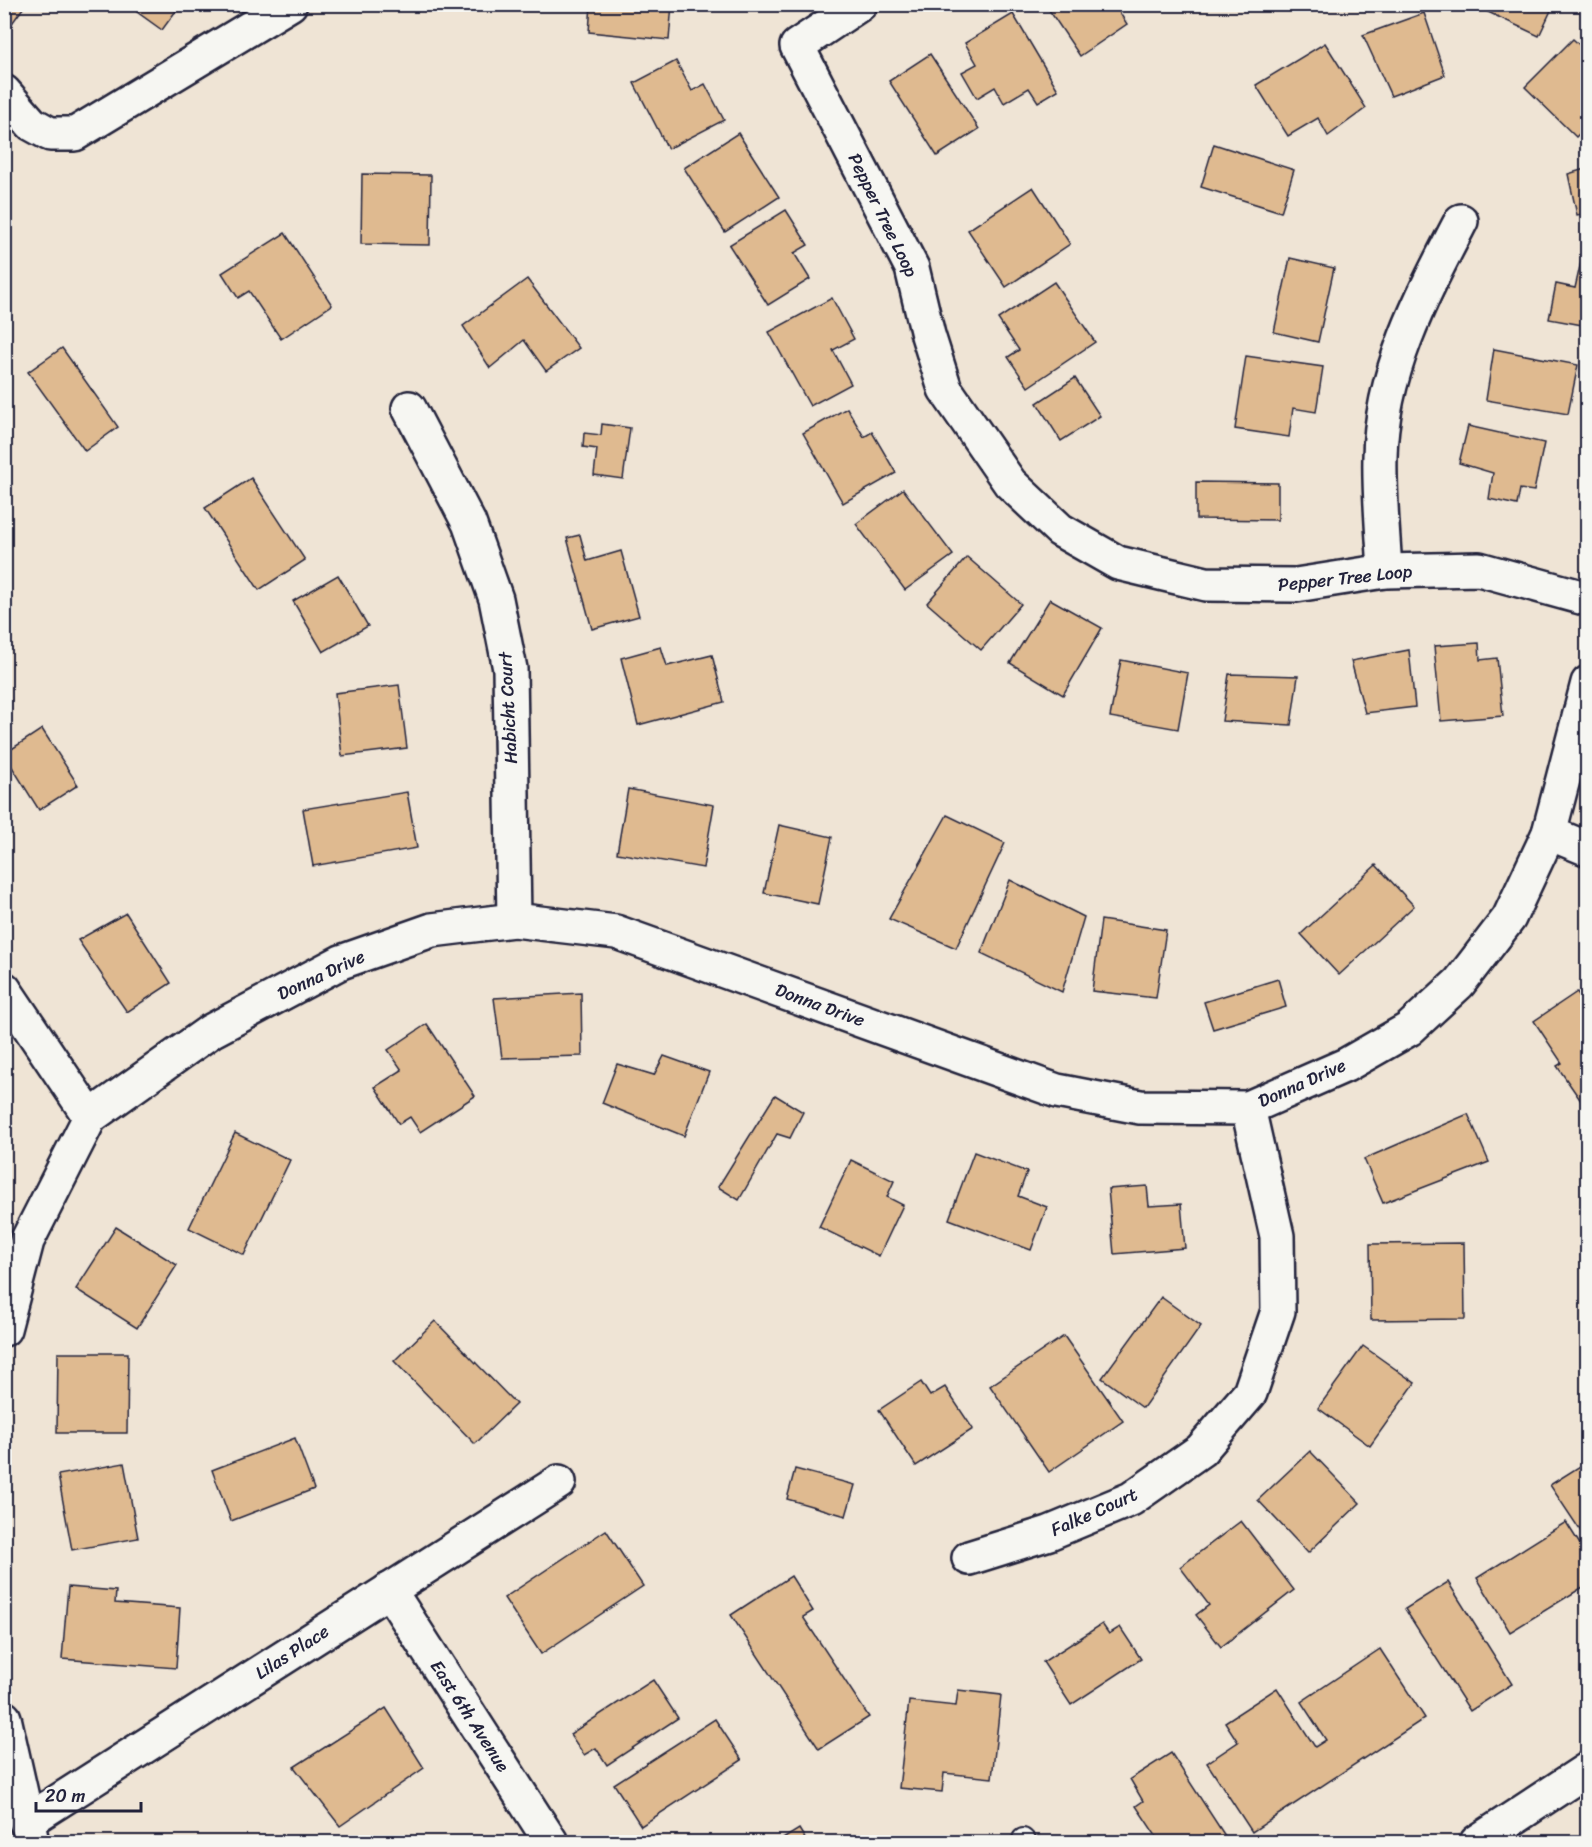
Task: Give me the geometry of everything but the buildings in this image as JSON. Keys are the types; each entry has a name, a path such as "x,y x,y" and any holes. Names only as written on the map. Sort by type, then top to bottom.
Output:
{"street":[{"path":"8,97 32,124 50,134 75,134 290,4"},
{"name":"Pepper Tree Loop","path":"860,4 797,46 912,268 928,335 945,389 1010,483 1060,530 1118,563 1206,584 1296,585 1385,571 1479,569 1587,599"},
{"path":"1385,571 1380,455 1391,377 1426,287 1461,221"},
{"name":"Habicht Court","path":"409,408 469,523 496,599 510,669 514,920"},
{"name":"Donna Drive","path":"4,1329 27,1241 90,1117 211,1031 341,962 432,930 514,920 616,932 1057,1090 1140,1107 1248,1108 1346,1065 1409,1029 1459,983 1509,918 1549,833 1587,682"},
{"path":"1549,833 1587,849"},
{"path":"4,989 90,1117"},
{"name":"Falke Court","path":"969,1558 1049,1533 1131,1500 1201,1450 1250,1393 1278,1311 1277,1236 1248,1108"},
{"name":"Lilas Place","path":"29,1832 389,1590 559,1482"},
{"name":"East 6th Avenue","path":"389,1590 550,1842"},
{"path":"4,1718 29,1832"},
{"path":"1477,1842 1587,1769"}]}
